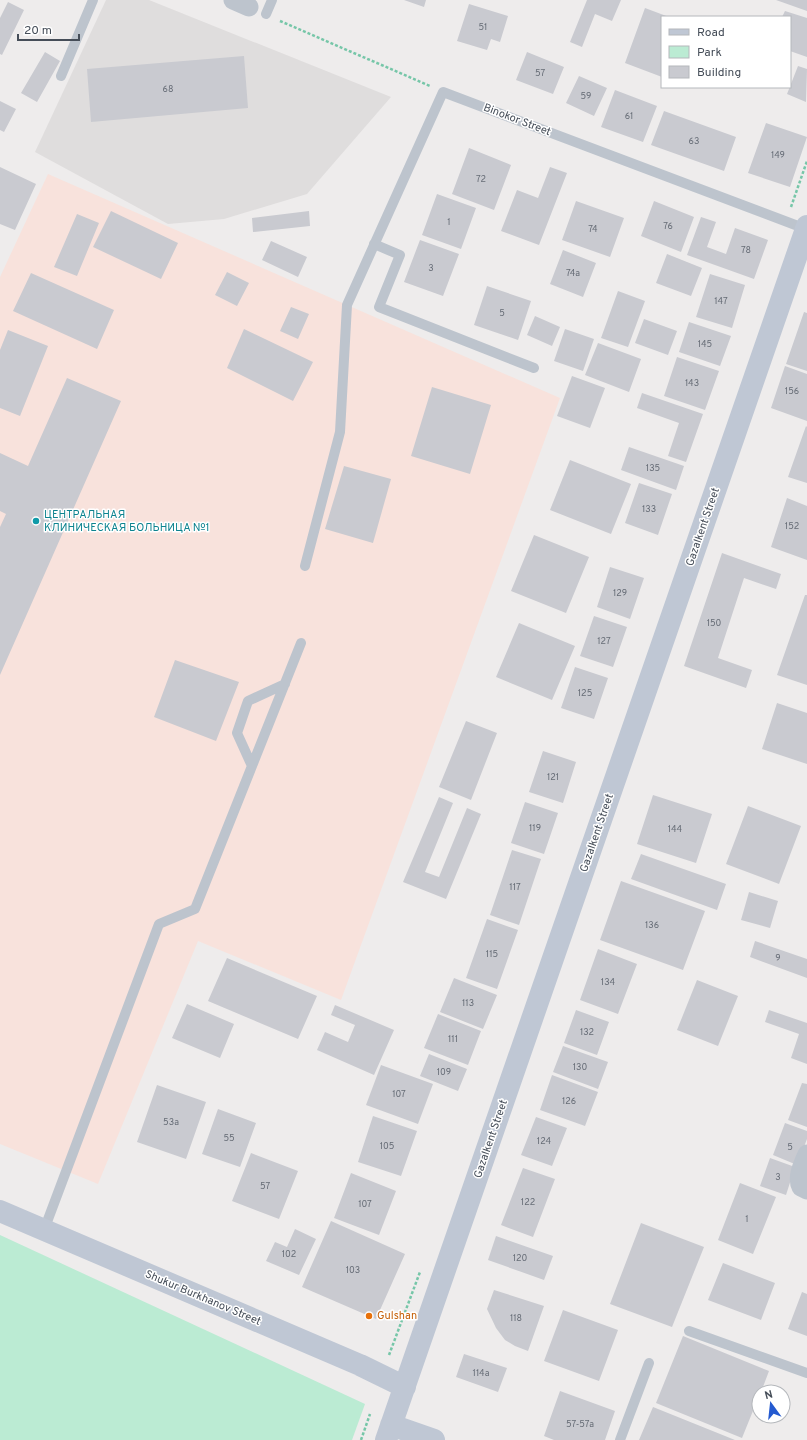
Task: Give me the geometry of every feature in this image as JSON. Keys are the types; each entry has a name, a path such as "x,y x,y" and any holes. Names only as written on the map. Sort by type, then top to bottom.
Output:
{"street":[{"name":"Gazalkent Street","path":"389,1432 807,228"},
{"path":"807,1154 798,1182 801,1187 807,1190"},
{"name":"Shukur Burkhanov Street","path":"0,1212 360,1365 405,1386"},
{"path":"389,1432 434,1440"}],"lane":[{"path":"61,76 93,0"},
{"path":"266,14 272,0"},
{"path":"305,566 340,432 347,305 443,92"},
{"name":"Binokor Street","path":"443,92 807,228"},
{"path":"374,244 400,255 380,307 534,368"},
{"path":"44,1230 159,924 195,909 301,643"},
{"path":"252,766 237,733 248,701 284,684"},
{"path":"689,1331 807,1373"},
{"path":"620,1440 649,1363"}],"path":[{"path":"266,14 443,92"},
{"path":"388,1358 393,1341"}],"shaded area":[{"path":"106,0 149,0 391,97 307,194 224,219 168,224 35,152"},
{"path":"48,174 560,398 341,1000 198,941 98,1184 0,1144 0,277"}],"green space":[{"path":"0,1235 365,1404 352,1440 0,1440"}],"building":[{"path":"404,0 426,0 424,7"},
{"path":"587,0 621,0 612,21 595,14 582,47 570,42"},
{"path":"776,0 807,0 807,11"},
{"path":"8,2 24,10 2,55 0,54 0,18"},
{"path":"469,4 508,16 500,42 491,39 487,50 457,41"},
{"path":"645,8 666,16 661,16 661,77 625,63"},
{"path":"785,11 807,18 807,57 791,51 791,16 782,16"},
{"path":"45,52 60,61 37,102 21,93"},
{"path":"527,52 564,67 553,94 516,80"},
{"path":"244,56 248,108 91,122 87,69"},
{"path":"798,66 807,69 806,102 787,94 789,88 791,88 791,84"},
{"path":"579,76 607,88 594,116 566,103"},
{"path":"615,90 657,106 643,142 601,127"},
{"path":"0,101 16,109 4,132 0,130"},
{"path":"664,111 736,137 724,171 651,145"},
{"path":"766,123 807,137 790,187 748,173"},
{"path":"469,148 511,165 494,210 452,194"},
{"path":"0,167 36,184 15,230 0,224"},
{"path":"550,167 567,173 539,245 501,231 517,190 538,198"},
{"path":"437,194 476,208 461,249 422,235"},
{"path":"576,201 624,218 610,257 562,240"},
{"path":"654,201 694,217 681,252 641,236"},
{"path":"111,211 178,243 161,279 93,247"},
{"path":"309,211 310,226 253,232 252,218"},
{"path":"77,214 99,223 77,276 54,267"},
{"path":"701,217 716,222 707,247 726,254 735,228 768,240 754,279 687,255"},
{"path":"420,240 459,254 443,296 404,282"},
{"path":"271,241 307,257 298,277 262,260"},
{"path":"563,250 596,263 583,297 550,284"},
{"path":"667,254 702,268 691,296 656,283"},
{"path":"227,272 249,283 237,306 215,295"},
{"path":"31,273 114,310 97,349 13,311"},
{"path":"710,274 745,285 732,328 696,317"},
{"path":"487,286 531,301 518,340 474,325"},
{"path":"618,291 645,301 628,347 601,338"},
{"path":"291,307 309,314 298,339 280,331"},
{"path":"804,312 807,313 807,371 786,364"},
{"path":"535,316 560,327 552,346 527,335"},
{"path":"644,319 677,331 668,355 635,343"},
{"path":"689,322 731,336 720,366 679,352"},
{"path":"244,329 313,362 293,401 227,368"},
{"path":"565,329 594,339 583,371 554,361"},
{"path":"8,330 48,346 20,416 0,408 0,350"},
{"path":"598,343 641,359 629,392 585,375"},
{"path":"677,357 719,371 705,410 664,396"},
{"path":"785,366 807,374 807,421 771,408"},
{"path":"572,376 605,388 590,428 557,416"},
{"name":"ЦЕНТРАЛЬНАЯ КЛИНИЧЕСКАЯ БОЛЬНИЦА №1","path":"67,378 121,401 0,675 0,527 6,514 0,511 0,453 28,466"},
{"path":"432,387 491,405 470,474 411,456"},
{"path":"642,393 703,414 686,462 668,456 679,423 637,408"},
{"path":"806,426 807,427 807,483 788,477"},
{"path":"629,447 684,466 676,490 621,470"},
{"path":"570,460 631,484 611,534 550,510"},
{"path":"344,466 391,479 373,543 325,529"},
{"path":"639,483 672,494 658,535 625,523"},
{"path":"787,498 807,506 807,560 771,547"},
{"path":"534,535 589,557 566,613 511,591"},
{"path":"722,553 781,574 776,589 744,578 718,658 752,670 746,688 684,666"},
{"path":"610,567 644,578 630,619 597,607"},
{"path":"805,595 807,595 807,685 777,675"},
{"path":"594,616 627,627 613,667 580,656"},
{"path":"519,623 575,646 552,700 496,677"},
{"path":"175,660 239,682 216,741 154,717"},
{"path":"575,667 608,678 594,719 561,708"},
{"path":"777,703 807,713 807,764 762,749"},
{"path":"466,721 497,733 471,800 439,787"},
{"path":"543,751 576,762 563,803 529,792"},
{"path":"653,795 712,814 696,863 637,844"},
{"path":"439,797 453,803 425,872 439,877 467,808 481,814 446,899 403,882"},
{"path":"525,802 558,813 544,854 511,843"},
{"path":"748,806 801,826 779,884 726,864"},
{"path":"512,850 541,859 519,925 490,915"},
{"path":"641,854 726,884 717,910 631,879"},
{"path":"621,881 705,911 683,970 600,940"},
{"path":"749,892 778,901 770,928 741,920"},
{"path":"487,919 518,930 497,989 466,978"},
{"path":"755,941 807,959 807,978 750,957"},
{"path":"598,949 637,964 618,1014 580,1000"},
{"path":"227,958 317,996 298,1039 208,1001"},
{"path":"454,978 497,995 483,1029 440,1012"},
{"path":"697,980 738,996 718,1046 677,1030"},
{"path":"187,1004 234,1024 220,1058 172,1038"},
{"path":"335,1005 394,1030 374,1075 317,1050 325,1032 348,1042 355,1025 331,1015"},
{"path":"576,1010 609,1022 597,1055 564,1043"},
{"path":"769,1010 807,1023 807,1064 791,1058 799,1034 765,1022"},
{"path":"438,1014 481,1031 468,1065 424,1048"},
{"path":"563,1046 608,1062 598,1089 553,1072"},
{"path":"429,1054 467,1069 458,1091 420,1076"},
{"path":"381,1065 433,1084 418,1124 366,1105"},
{"path":"552,1075 598,1092 585,1126 540,1110"},
{"path":"802,1083 807,1084 807,1127 788,1120"},
{"path":"157,1085 206,1102 186,1159 137,1142"},
{"path":"218,1109 256,1123 240,1167 202,1154"},
{"path":"373,1116 417,1131 401,1176 358,1162"},
{"path":"536,1117 567,1128 552,1166 521,1155"},
{"path":"785,1123 807,1131 807,1139 797,1165 773,1155"},
{"path":"251,1153 298,1171 279,1219 232,1201"},
{"path":"770,1158 795,1167 786,1195 760,1186"},
{"path":"523,1168 555,1179 533,1237 501,1225"},
{"path":"351,1173 396,1191 379,1235 334,1218"},
{"path":"740,1183 776,1197 753,1254 718,1240"},
{"path":"331,1221 405,1254 376,1319 302,1287"},
{"path":"641,1223 704,1247 672,1327 610,1304"},
{"path":"295,1229 316,1239 299,1275 266,1261 275,1242 287,1247"},
{"path":"496,1236 553,1256 544,1280 488,1260"},
{"path":"723,1263 775,1283 761,1320 708,1300"},
{"path":"494,1290 544,1306 528,1351 505,1340 496,1328 487,1309"},
{"path":"802,1292 807,1294 807,1336 788,1329"},
{"path":"563,1310 618,1330 599,1381 544,1361"},
{"path":"683,1336 769,1371 764,1384 751,1384 751,1416 742,1438 656,1403"},
{"path":"464,1354 507,1368 498,1392 456,1377"},
{"path":"560,1391 615,1411 605,1440 554,1440 544,1436"},
{"path":"653,1407 735,1440 639,1440"}],"place":[{"name":"ЦЕНТРАЛЬНАЯ КЛИНИЧЕСКАЯ БОЛЬНИЦА №1","path":"36,521"},
{"name":"Gulshan","path":"369,1316"}]}
